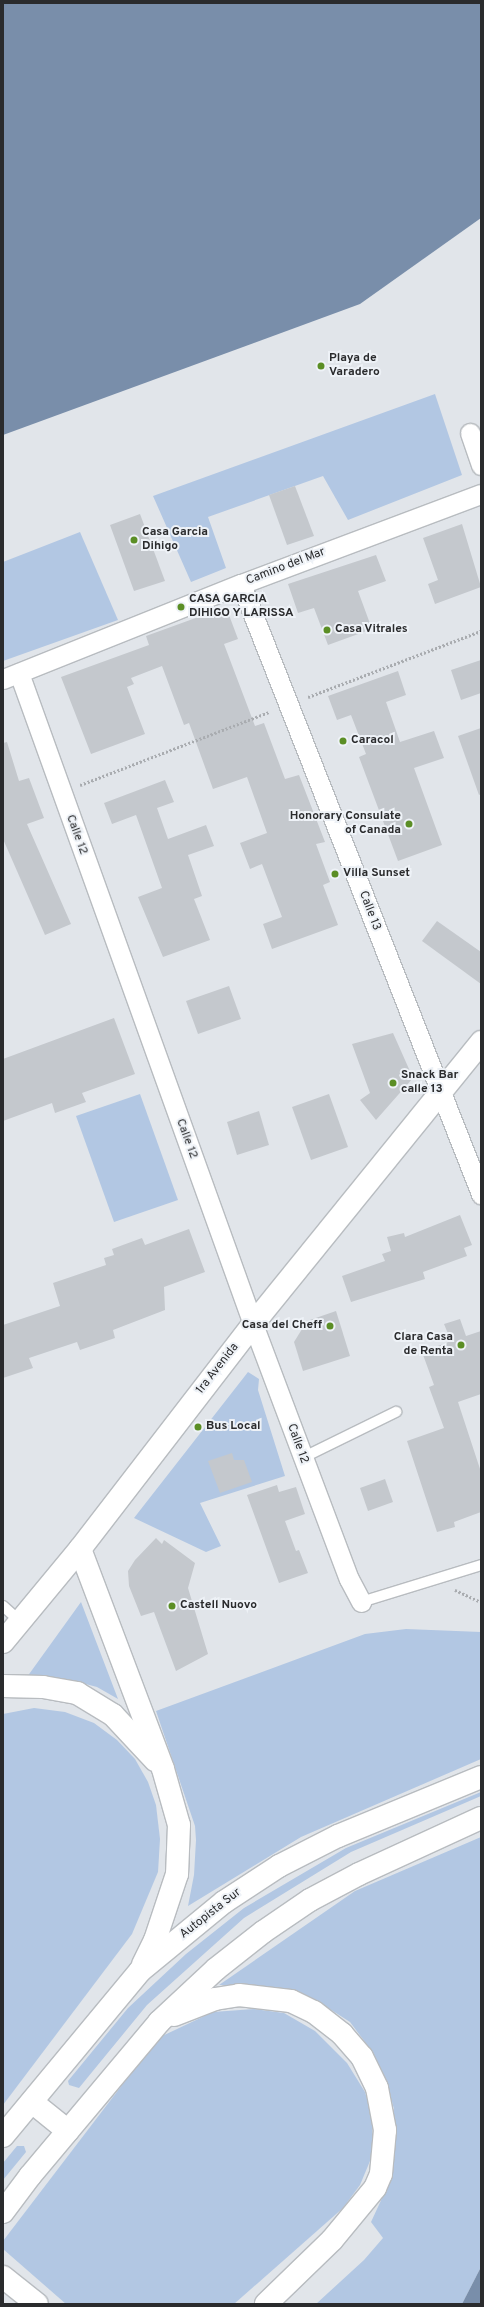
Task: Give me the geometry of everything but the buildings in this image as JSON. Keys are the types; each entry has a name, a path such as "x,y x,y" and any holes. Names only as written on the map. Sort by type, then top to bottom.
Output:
{"main road":[{"name":"1ra Avenida","path":"3,1642 21,1623 80,1548 253,1324 481,1042"},
{"path":"80,1548 163,1768 175,1805 180,1856 168,1902 140,1971"},
{"path":"3,1686 43,1686 78,1693 113,1715 163,1768"},
{"name":"Autopista Sur","path":"3,2136 140,1971 224,1902 278,1866 338,1836 481,1777"},
{"path":"3,2212 30,2176 159,2022 216,1968 263,1932 310,1900 359,1874 481,1818"},
{"path":"159,2022 188,2008 239,1995 291,2001 314,2012 342,2034 362,2057 377,2088 385,2130 381,2174 375,2188 332,2240 266,2304"},
{"path":"32,2102 68,2130"},
{"path":"3,2278 37,2304"}],"street":[{"path":"470,433 481,465"},
{"name":"Camino del Mar","path":"11,676 241,584 481,494"},
{"name":"Calle 13","path":"241,584 440,1094 481,1194"},
{"name":"Calle 12","path":"11,676 302,1458 349,1579 361,1602"}],"lane":[{"path":"302,1458 396,1412"},
{"path":"361,1602 435,1581 481,1565"},
{"path":"3,1606 21,1623"}],"path":[{"path":"435,1581 481,1602"}],"shaded area":[{"path":"3,3 481,3 481,218 360,304 3,435"},
{"path":"435,394 462,475 348,520 323,476 208,517 226,568 191,582 153,496"},
{"path":"80,532 118,620 3,661 3,562"},
{"path":"140,1094 178,1200 114,1222 76,1116"},
{"path":"248,1372 259,1379 258,1390 285,1476 200,1503 221,1546 206,1552 134,1518"},
{"path":"81,1602 118,1699 97,1687 74,1681 27,1677"},
{"path":"406,1629 481,1632 481,1759 301,1837 188,1906 194,1875 196,1840 195,1826 156,1711 365,1634"},
{"path":"34,1708 65,1712 94,1723 117,1740 135,1759 148,1782 156,1805 160,1839 158,1872 132,1934 3,2105 3,1714"},
{"path":"481,1792 481,1796 351,1852 244,1918 147,2005 79,2088 69,2085 68,2081 128,2008 186,1954 244,1908 346,1848"},
{"path":"481,1837 481,2267 462,2304 316,2304 364,2260 383,2238 371,2222 390,2181 394,2163 394,2109 385,2077 371,2050 350,2022 322,2004 290,1991 254,1985 219,1985 355,1891"},
{"path":"254,2009 284,2013 315,2031 347,2063 365,2092 371,2113 373,2139 370,2161 360,2185 343,2208 234,2304 66,2304 3,2249 3,2241 158,2038 213,2012"},
{"path":"17,2146 24,2146 26,2152 3,2180 3,2163"},
{"path":"481,2267 481,2304 462,2304"}],"place":[{"name":"Playa de Varadero","path":"321,366"},
{"name":"Casa Garcia Dihigo","path":"134,540"},
{"name":"CASA GARCIA DIHIGO Y LARISSA","path":"181,607"},
{"name":"Casa Vitrales","path":"327,630"},
{"name":"Caracol","path":"343,741"},
{"name":"Honorary Consulate of Canada","path":"409,824"},
{"name":"Villa Sunset","path":"335,874"},
{"name":"Snack Bar calle 13","path":"393,1083"},
{"name":"Casa del Cheff","path":"330,1326"},
{"name":"Clara Casa de Renta","path":"461,1345"},
{"name":"Bus Local","path":"198,1427"},
{"name":"Castell Nuovo","path":"172,1606"}]}
